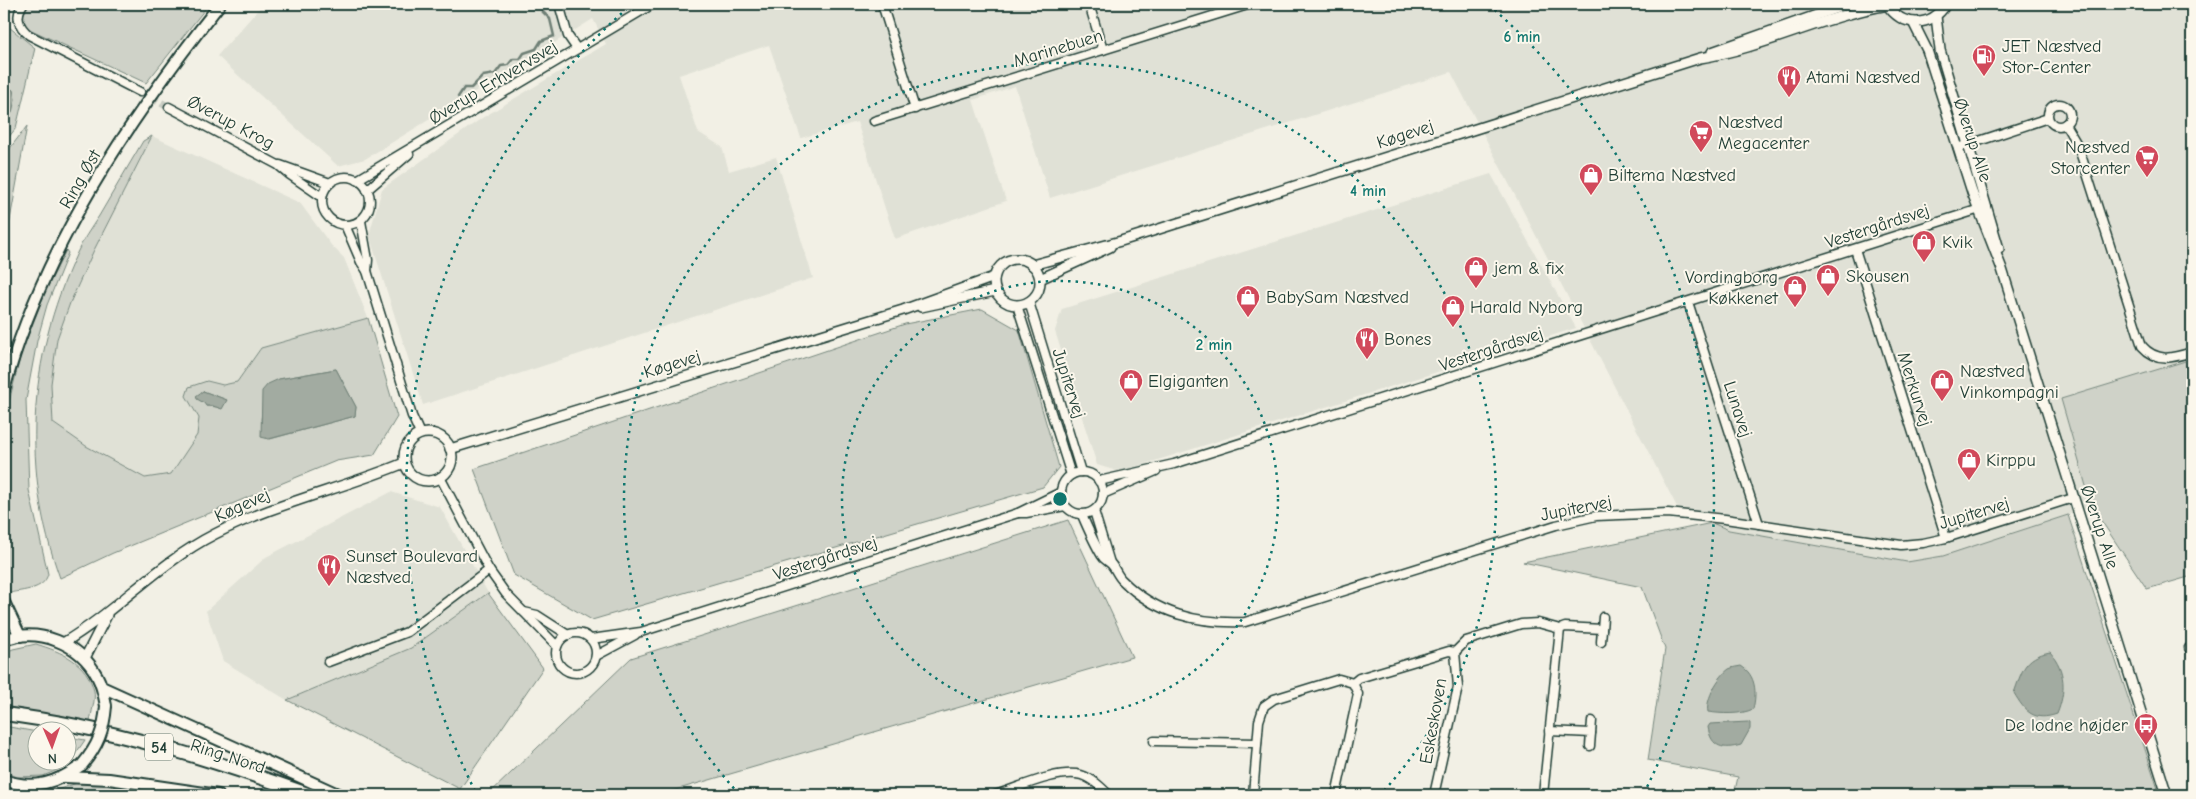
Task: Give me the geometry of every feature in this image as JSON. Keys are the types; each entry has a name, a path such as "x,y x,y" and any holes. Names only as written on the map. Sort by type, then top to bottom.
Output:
{"highway":[{"name":"54","path":"4,714 83,728 186,753 310,795"},
{"name":"Ring Nord","path":"4,721 28,725"},
{"name":"Ring Nord","path":"78,735 184,760 289,795"}],"main road":[{"name":"Ring Øst","path":"4,390 12,358 29,314 58,250 142,108 220,4"},
{"path":"4,602 20,636"},
{"path":"4,640 20,636 50,638 63,643 85,658 98,677 106,706 105,722 100,738 93,752 82,765 64,777 20,790 4,780"},
{"path":"102,687 340,795"},
{"path":"64,777 109,779 218,795"}],"street":[{"path":"23,4 19,10 18,20 21,28 29,35 140,92"},
{"name":"Øverup Erhvervsvej","path":"559,4 568,36 577,49"},
{"name":"Øverup Erhvervsvej","path":"357,180 653,4"},
{"path":"882,4 915,108"},
{"path":"1089,4 1103,50"},
{"name":"Marinebuen","path":"874,121 1251,4"},
{"name":"Køgevej","path":"1032,265 1121,241 1700,58 1720,49 1848,4"},
{"path":"1888,4 1901,18 1913,22 1925,21 1936,16 1946,4"},
{"name":"Køgevej","path":"1700,58 1724,54 1888,4"},
{"name":"Øverup Alle","path":"1936,16 1940,50 1969,144 1983,208"},
{"name":"Øverup Alle","path":"1913,22 1927,50 1958,148 1983,208 2167,795"},
{"path":"2048,118 2050,109 2055,105 2061,104 2067,108 2070,115 2065,124"},
{"name":"Øverup Krog","path":"169,107 278,165 330,183"},
{"path":"1958,148 2048,118"},
{"path":"2048,118 2055,125 2065,124"},
{"path":"2065,124 2078,146 2142,346 2148,352 2160,358 2177,357 2192,352"},
{"name":"Øverup Erhvervsvej","path":"367,190 424,141"},
{"name":"Øverup Krog","path":"278,165 322,197"},
{"path":"343,177 357,180 367,190 370,203 365,216 345,226 330,220 325,213 322,197 330,183 343,177"},
{"name":"Vestergårdsvej","path":"1099,481 1174,464 1983,208"},
{"path":"360,220 368,260 367,270"},
{"path":"345,226 361,262 367,270 420,434"},
{"name":"Køgevej","path":"1040,279 1121,241"},
{"name":"Merkurvej","path":"1855,249 1946,538"},
{"path":"1013,260 1020,260 1032,265 1040,279 1039,290 1029,302 1018,305 1002,300 996,291 994,278 1001,266 1013,260"},
{"name":"Køgevej","path":"450,449 903,310 994,278"},
{"name":"Køgevej","path":"903,310 996,291"},
{"name":"Jupitervej","path":"1029,302 1081,472"},
{"name":"Lunavej","path":"1688,302 1759,524"},
{"name":"Jupitervej","path":"1018,305 1071,475"},
{"path":"420,434 438,435 450,449 450,465 440,477 431,481 416,478 409,472 404,463 406,446 410,440 420,434"},
{"name":"Køgevej","path":"63,643 110,610 145,580 214,534 272,508 404,463"},
{"name":"Vestergårdsvej","path":"1103,494 1174,464"},
{"path":"1081,472 1088,473 1099,481 1103,494 1102,501 1094,511 1082,515 1075,514 1064,506 1061,492 1064,482 1071,475 1081,472"},
{"path":"440,477 489,570 506,594 557,646 558,662 564,670 584,672 590,668 596,656 591,639 580,633 568,635 557,646"},
{"name":"Vestergårdsvej","path":"591,639 641,632 1018,513 1061,492"},
{"name":"Jupitervej","path":"1082,515 1104,559 1121,579 1147,601 1189,619 1220,623 1245,622 1556,525 1596,516 1668,513 1901,545 1923,544 1946,538 2073,498"},
{"name":"Vestergårdsvej","path":"1018,513 1064,506"},
{"name":"Jupitervej","path":"1094,511 1110,564"},
{"path":"328,662 407,632 489,570"},
{"name":"Køgevej","path":"85,658 110,610"},
{"path":"524,612 537,615 568,635"},
{"path":"1601,642 1603,618"},
{"name":"Eskeskoven","path":"1434,795 1458,687 1455,652 1466,641 1521,624 1538,623 1560,629 1565,627 1602,629"},
{"path":"1543,795 1560,629"},
{"name":"Vestergårdsvej","path":"596,656 641,632"},
{"name":"Eskeskoven","path":"1253,795 1261,711 1268,702 1339,679 1353,683 1359,678 1449,651 1455,652"},
{"path":"1336,795 1358,694 1353,683"},
{"path":"1590,746 1592,721"},
{"path":"1549,731 1591,733"},
{"path":"1154,741 1257,743"},
{"path":"995,795 1015,792 1048,778 1081,775 1099,785 1109,795"}],"shaded area":[{"path":"29,4 209,4 146,83 25,27 24,15"},
{"path":"263,4 2192,4 2192,359 2061,399 2092,507 1943,556 1907,562 1729,530 1677,507 1451,72 1050,198 1015,86 973,100 1006,201 895,239 857,122 801,138 769,45 679,75 698,132 722,147 729,171 776,157 813,278 423,405 369,235 382,189 482,118 606,44 593,19 365,159 338,166 217,56"},
{"path":"4,23 35,48 16,128 4,143"},
{"path":"4,85 13,90 15,99 12,113 4,117 7,100 4,94"},
{"path":"27,126 4,253 4,156"},
{"path":"152,136 300,203 331,245 344,258 368,318 261,348 237,382 223,385 207,381 186,396 199,418 197,435 171,474 145,478 86,446 53,423 51,384 57,339 70,303 93,252"},
{"path":"152,136 93,252 70,303 57,339 51,384 53,423 86,446 145,478 171,474 197,435 199,418 186,396 189,387 207,381 223,385 237,382 261,348 368,318 397,417 374,455 336,461 113,553 60,578 39,497 35,456 35,415 40,374 48,334 60,294 76,255 143,141","holes":["336,369 356,407 355,416 270,439 261,420 262,412 279,379","203,391 227,400 218,407 206,406"]},
{"path":"1491,174 1576,328 1120,472 1097,465 1055,331 1062,309"},
{"path":"66,250 68,253 47,305 37,341 26,400 29,490 48,574 46,579 38,586 10,593 4,567 4,422 21,354 46,290"},
{"path":"982,309 1019,330 1059,467 1043,487 592,620 514,575 474,469 905,324"},
{"path":"2192,359 2192,576 2147,589 2092,507 2061,399"},
{"path":"336,369 356,407 355,416 269,439 261,437 262,391 268,384 279,379"},
{"path":"203,391 227,400 222,409 206,406 197,399 196,396"},
{"path":"391,492 440,507 488,593 411,648 287,700 223,661 206,611 266,557"},
{"path":"2068,515 2160,795 1734,795 1738,777 1648,760 1665,649 1642,587 1523,562 1712,523 1729,530 1907,562 1943,556"},
{"path":"1068,520 1132,657 658,795 488,795 631,658"},
{"path":"488,593 543,668 460,789 287,700 411,648"},
{"path":"36,644 64,655 79,665 86,673 94,691 90,722 4,708 4,653"},
{"path":"2050,652 2062,674 2062,698 2057,714 2042,717 2036,716 2026,710 2014,693 2022,672 2029,661 2041,654"},
{"path":"1741,666 1750,674 1754,685 1753,709 1725,714 1708,712 1709,701 1717,682 1729,669"},
{"path":"1750,723 1750,729 1741,745 1729,747 1719,746 1715,743 1708,727 1710,724"},
{"path":"4,726 28,730 28,772 53,772 43,776 17,777 4,771"},
{"path":"78,739 85,740 78,750"},
{"path":"80,782 109,783 198,795 42,795"}],"waterway":[{"path":"458,97 464,88 471,88 483,76 495,74 501,66 508,65 513,59 520,59 524,53 536,49 541,41 554,36 550,19 542,11 543,4"}],"tunnel":[{"path":"140,92 169,107"}],"place":[{"name":"JET Næstved Stor-Center","path":"1984,77"},
{"name":"Atami Næstved","path":"1789,98"},
{"name":"Næstved Megacenter","path":"1701,153"},
{"name":"Næstved Storcenter","path":"2147,178"},
{"name":"Biltema Næstved","path":"1591,196"},
{"name":"Kvik","path":"1924,263"},
{"name":"jem & fix","path":"1476,289"},
{"name":"Skousen","path":"1828,297"},
{"name":"Vordingborg Køkkenet","path":"1795,308"},
{"name":"BabySam Næstved","path":"1248,318"},
{"name":"Harald Nyborg","path":"1453,328"},
{"name":"Bones","path":"1367,360"},
{"name":"Elgiganten","path":"1131,402"},
{"name":"Næstved Vinkompagni","path":"1942,402"},
{"name":"Kirppu","path":"1969,481"},
{"name":"Sunset Boulevard Næstved","path":"329,587"},
{"name":"De lodne højder","path":"2146,746"}]}
